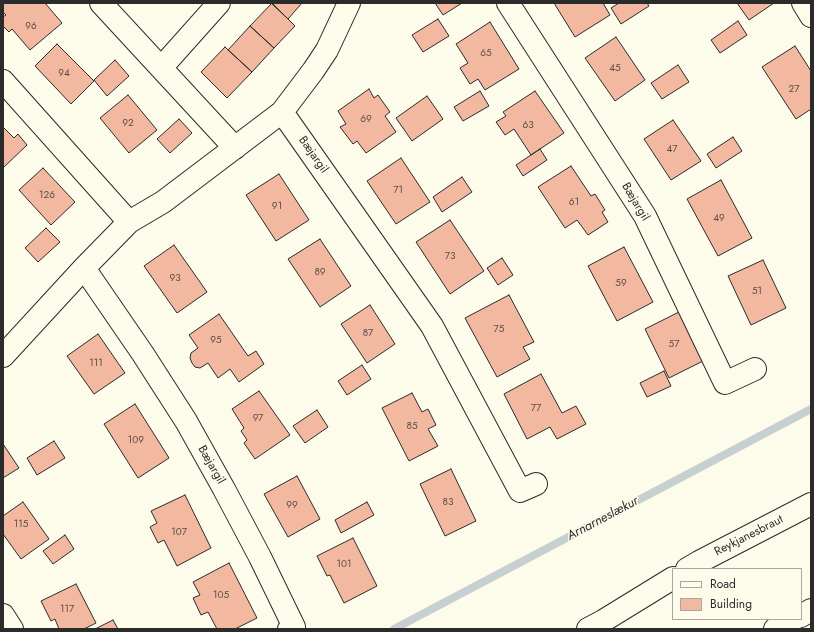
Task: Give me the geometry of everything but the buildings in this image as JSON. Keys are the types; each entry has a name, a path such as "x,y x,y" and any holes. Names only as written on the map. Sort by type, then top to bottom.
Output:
{"main road":[{"path":"100,3 235,148"},
{"path":"161,68 219,3"},
{"path":"3,356 84,268 129,222 164,202 282,112 327,50 349,3"},
{"name":"Bæjargil","path":"508,3 645,216 725,383 755,369"},
{"path":"803,3 811,16"},
{"path":"3,81 129,222"},
{"name":"Bæjargil","path":"282,112 432,326 520,491 536,484"},
{"name":"Bæjargil","path":"84,268 143,354 186,421 224,488 260,557 294,627 290,629"},
{"name":"Reykjanesbraut","path":"689,568 811,504"},
{"path":"588,629 672,579"},
{"path":"802,615 811,610"},
{"path":"3,615 12,629"},
{"path":"775,629 792,620"}],"waterway":[{"name":"Arnarneslækur","path":"394,629 811,409"}]}
